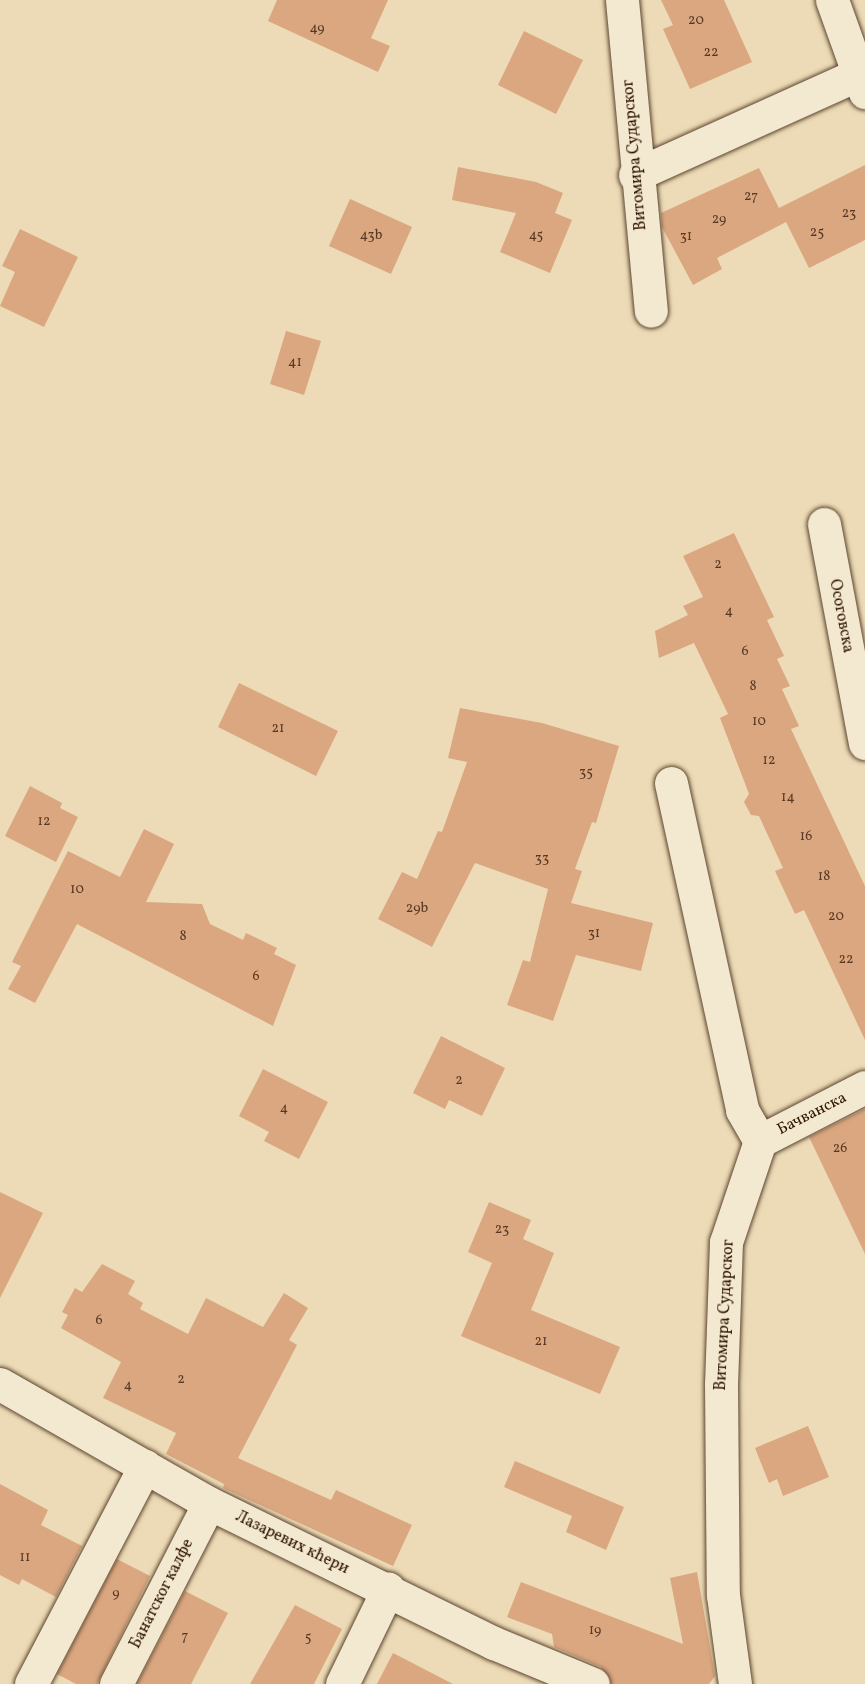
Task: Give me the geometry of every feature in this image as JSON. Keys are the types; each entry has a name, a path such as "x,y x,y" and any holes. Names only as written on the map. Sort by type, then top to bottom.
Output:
{"street":[{"name":"Витомира Сударског","path":"622,0 635,175 651,311"},
{"path":"635,175 860,84 832,0"},
{"name":"Осоговска","path":"824,524 865,743"},
{"path":"671,783 742,1110 760,1141"},
{"name":"Бачванска","path":"760,1141 865,1087"},
{"name":"Витомира Сударског","path":"735,1684 723,1595 721,1384 726,1242 760,1141"},
{"name":"Лазаревих кћери","path":"1,1388 209,1503 495,1643 593,1684"},
{"path":"31,1684 145,1466"},
{"name":"Банатског калфе","path":"116,1684 209,1503"},
{"path":"342,1684 388,1589"}],"building":[{"path":"277,0 388,0 371,38 390,46 378,72 268,21"},
{"path":"661,0 724,0 752,62 690,89 663,29 673,25"},
{"path":"524,31 583,60 556,114 498,85"},
{"path":"865,165 865,240 809,268 786,222 717,258 722,269 693,285 662,227 661,213 759,168 779,208"},
{"path":"458,167 536,182 563,193 555,213 572,220 550,273 500,252 516,213 452,200"},
{"path":"350,199 412,227 391,274 329,246"},
{"path":"20,229 78,257 44,327 0,306 15,272 2,266"},
{"path":"286,331 321,341 304,395 270,384"},
{"path":"734,533 774,617 767,620 784,656 777,659 790,686 782,689 799,726 791,729 865,886 865,1040 804,910 795,914 775,871 783,868 759,816 751,815 744,802 749,794 720,718 728,714 694,643 659,658 655,631 688,615 683,606 703,597 683,556"},
{"path":"239,683 338,731 316,776 218,727"},
{"path":"460,708 542,723 619,746 596,823 592,822 575,869 582,871 571,903 653,923 641,971 576,955 553,1021 507,1005 523,960 530,962 548,889 475,863 432,947 378,919 402,872 417,879 438,831 442,832 467,762 448,758"},
{"path":"30,786 62,803 60,808 78,817 56,862 5,836"},
{"path":"144,829 174,844 146,902 202,904 210,924 243,940 246,933 277,948 274,954 296,965 273,1026 77,924 35,1003 8,989 21,966 12,962 68,851 120,877"},
{"path":"441,1036 505,1068 482,1116 449,1100 445,1109 413,1093"},
{"path":"263,1069 328,1102 299,1159 264,1141 269,1132 239,1116"},
{"path":"865,1109 865,1254 809,1137"},
{"path":"0,1192 43,1213 0,1298"},
{"path":"489,1202 531,1220 523,1239 554,1253 531,1310 620,1347 600,1394 461,1336 492,1263 468,1252"},
{"path":"102,1264 135,1281 128,1294 143,1303 140,1309 188,1334 206,1298 263,1327 284,1293 308,1308 289,1340 297,1345 238,1458 331,1500 336,1490 412,1525 393,1566 223,1488 224,1484 166,1454 176,1433 103,1398 121,1362 61,1328 68,1315 62,1312 75,1288 82,1292"},
{"path":"808,1426 829,1477 783,1496 777,1479 769,1483 755,1448"},
{"path":"515,1461 624,1507 606,1550 566,1532 572,1516 504,1487"},
{"path":"0,1484 48,1510 41,1525 82,1546 56,1597 22,1579 19,1585 0,1575"},
{"path":"117,1559 150,1576 97,1684 76,1684 57,1674"},
{"path":"697,1572 715,1676 709,1684 611,1684 601,1667 554,1647 552,1634 507,1617 521,1582 683,1644 670,1578"},
{"path":"185,1591 228,1613 191,1684 137,1684"},
{"path":"295,1605 342,1629 314,1684 250,1684"},
{"path":"393,1653 453,1684 377,1684"}]}
